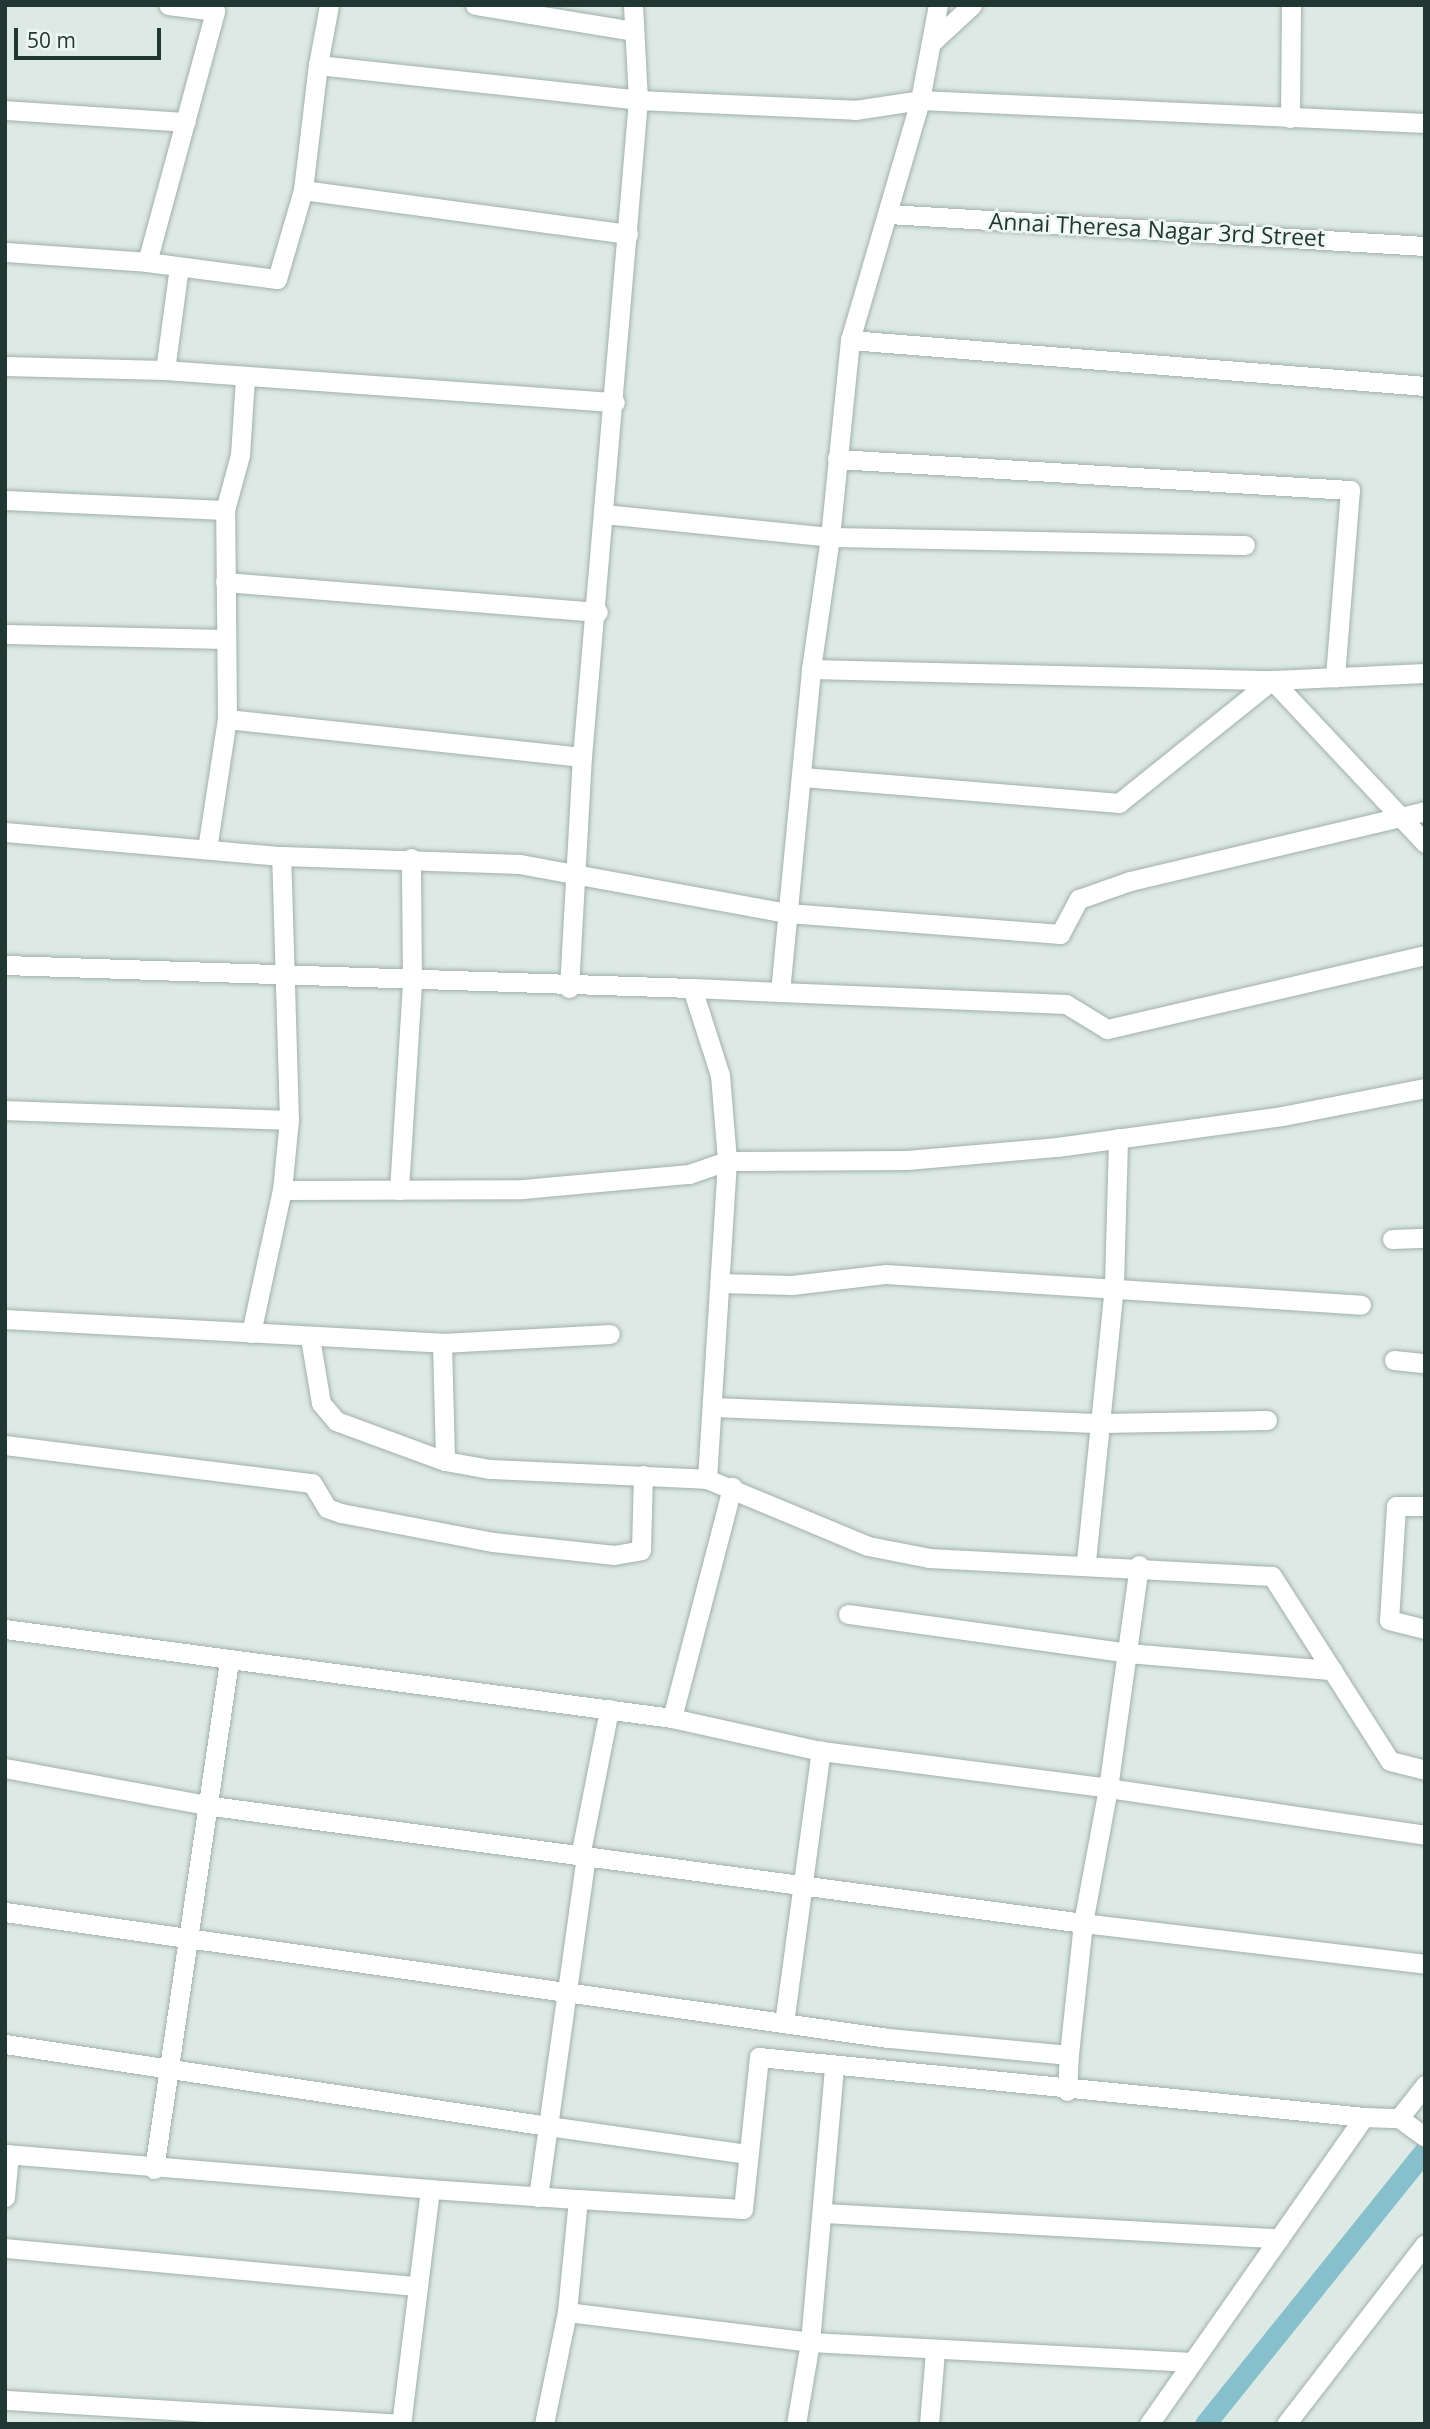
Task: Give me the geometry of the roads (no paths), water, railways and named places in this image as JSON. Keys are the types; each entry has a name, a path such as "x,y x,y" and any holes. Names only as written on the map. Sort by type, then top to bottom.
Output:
{"street":[{"path":"147,262 215,11 168,5"},
{"path":"5,252 147,262 278,279 303,190 318,65 329,5"},
{"path":"475,5 633,31"},
{"path":"569,988 582,757 598,612 638,100 633,5"},
{"path":"780,992 803,777 811,668 830,537 850,340 920,100 938,5"},
{"path":"931,43 972,5"},
{"path":"1290,118 1291,5"},
{"path":"318,65 638,100 855,110 920,100 1425,123"},
{"path":"5,110 186,122"},
{"path":"303,190 628,234"},
{"name":"Annai Theresa Nagar 3rd Street","path":"888,214 1425,246"},
{"path":"165,370 179,267"},
{"path":"850,340 1425,386"},
{"path":"5,366 165,370 245,378 615,402"},
{"path":"207,849 227,719 225,510 240,455 245,378"},
{"path":"838,459 1350,490 1335,677"},
{"path":"5,500 225,510"},
{"path":"604,514 830,537 1245,545"},
{"path":"225,582 598,612"},
{"path":"5,634 226,639"},
{"path":"811,668 1272,680 1425,673"},
{"path":"803,777 1119,803 1272,680"},
{"path":"1272,680 1425,842"},
{"path":"227,719 582,757"},
{"path":"5,832 281,856 411,858 574,871 788,913 1060,934 1079,899 1130,881 1425,811"},
{"path":"251,1333 282,1190 289,1120 281,856"},
{"path":"399,1191 412,983 411,858"},
{"path":"5,965 286,979 692,989 1066,1004 1107,1029 1425,955"},
{"path":"692,989 720,1076 727,1161 714,1408 706,1479"},
{"path":"282,1190 523,1189 689,1174 727,1161 907,1160 1118,1138 1282,1116 1425,1088"},
{"path":"5,1110 289,1120"},
{"path":"1086,1561 1114,1284 1118,1138"},
{"path":"1392,1239 1425,1238"},
{"path":"720,1283 792,1285 886,1273 1114,1284 1360,1305"},
{"path":"5,1319 310,1338 442,1343 610,1334"},
{"path":"310,1338 321,1403 336,1422 445,1461 706,1479 732,1487 868,1546 929,1558 1086,1561 1272,1576 1390,1761 1425,1770"},
{"path":"442,1343 445,1461"},
{"path":"1394,1360 1425,1363"},
{"path":"714,1408 1101,1423 1267,1420"},
{"path":"5,1445 312,1483 327,1508 341,1513 493,1542 614,1555 641,1550 643,1475"},
{"path":"672,1718 732,1487"},
{"path":"1425,1506 1396,1506 1389,1620 1425,1629"},
{"path":"1067,2091 1083,1923 1108,1788 1139,1565"},
{"path":"848,1614 1128,1653 1332,1670"},
{"path":"5,1629 672,1718 821,1751 1108,1788 1425,1835"},
{"path":"154,2169 172,2074 212,1805 229,1661"},
{"path":"538,2197 583,1856 609,1709"},
{"path":"784,2023 800,1887 821,1751"},
{"path":"5,1768 212,1805 800,1887 1425,1964"},
{"path":"5,1912 784,2023 1069,2055"},
{"path":"5,2044 172,2074 748,2154"},
{"path":"5,2197 7,2154 154,2169 744,2209 759,2057 834,2069 1399,2118 1423,2135"},
{"path":"796,2424 810,2342 825,2213 834,2069"},
{"path":"1399,2118 1425,2085"},
{"path":"1149,2424 1364,2117"},
{"path":"5,2400 401,2424 430,2189"},
{"path":"544,2424 566,2312 578,2199"},
{"path":"825,2213 1279,2238"},
{"path":"1286,2424 1425,2244"},
{"path":"5,2248 418,2286"},
{"path":"566,2312 810,2342 935,2351 1192,2362"},
{"path":"929,2424 935,2351"}],"waterway":[{"path":"1205,2424 1425,2150"}]}
